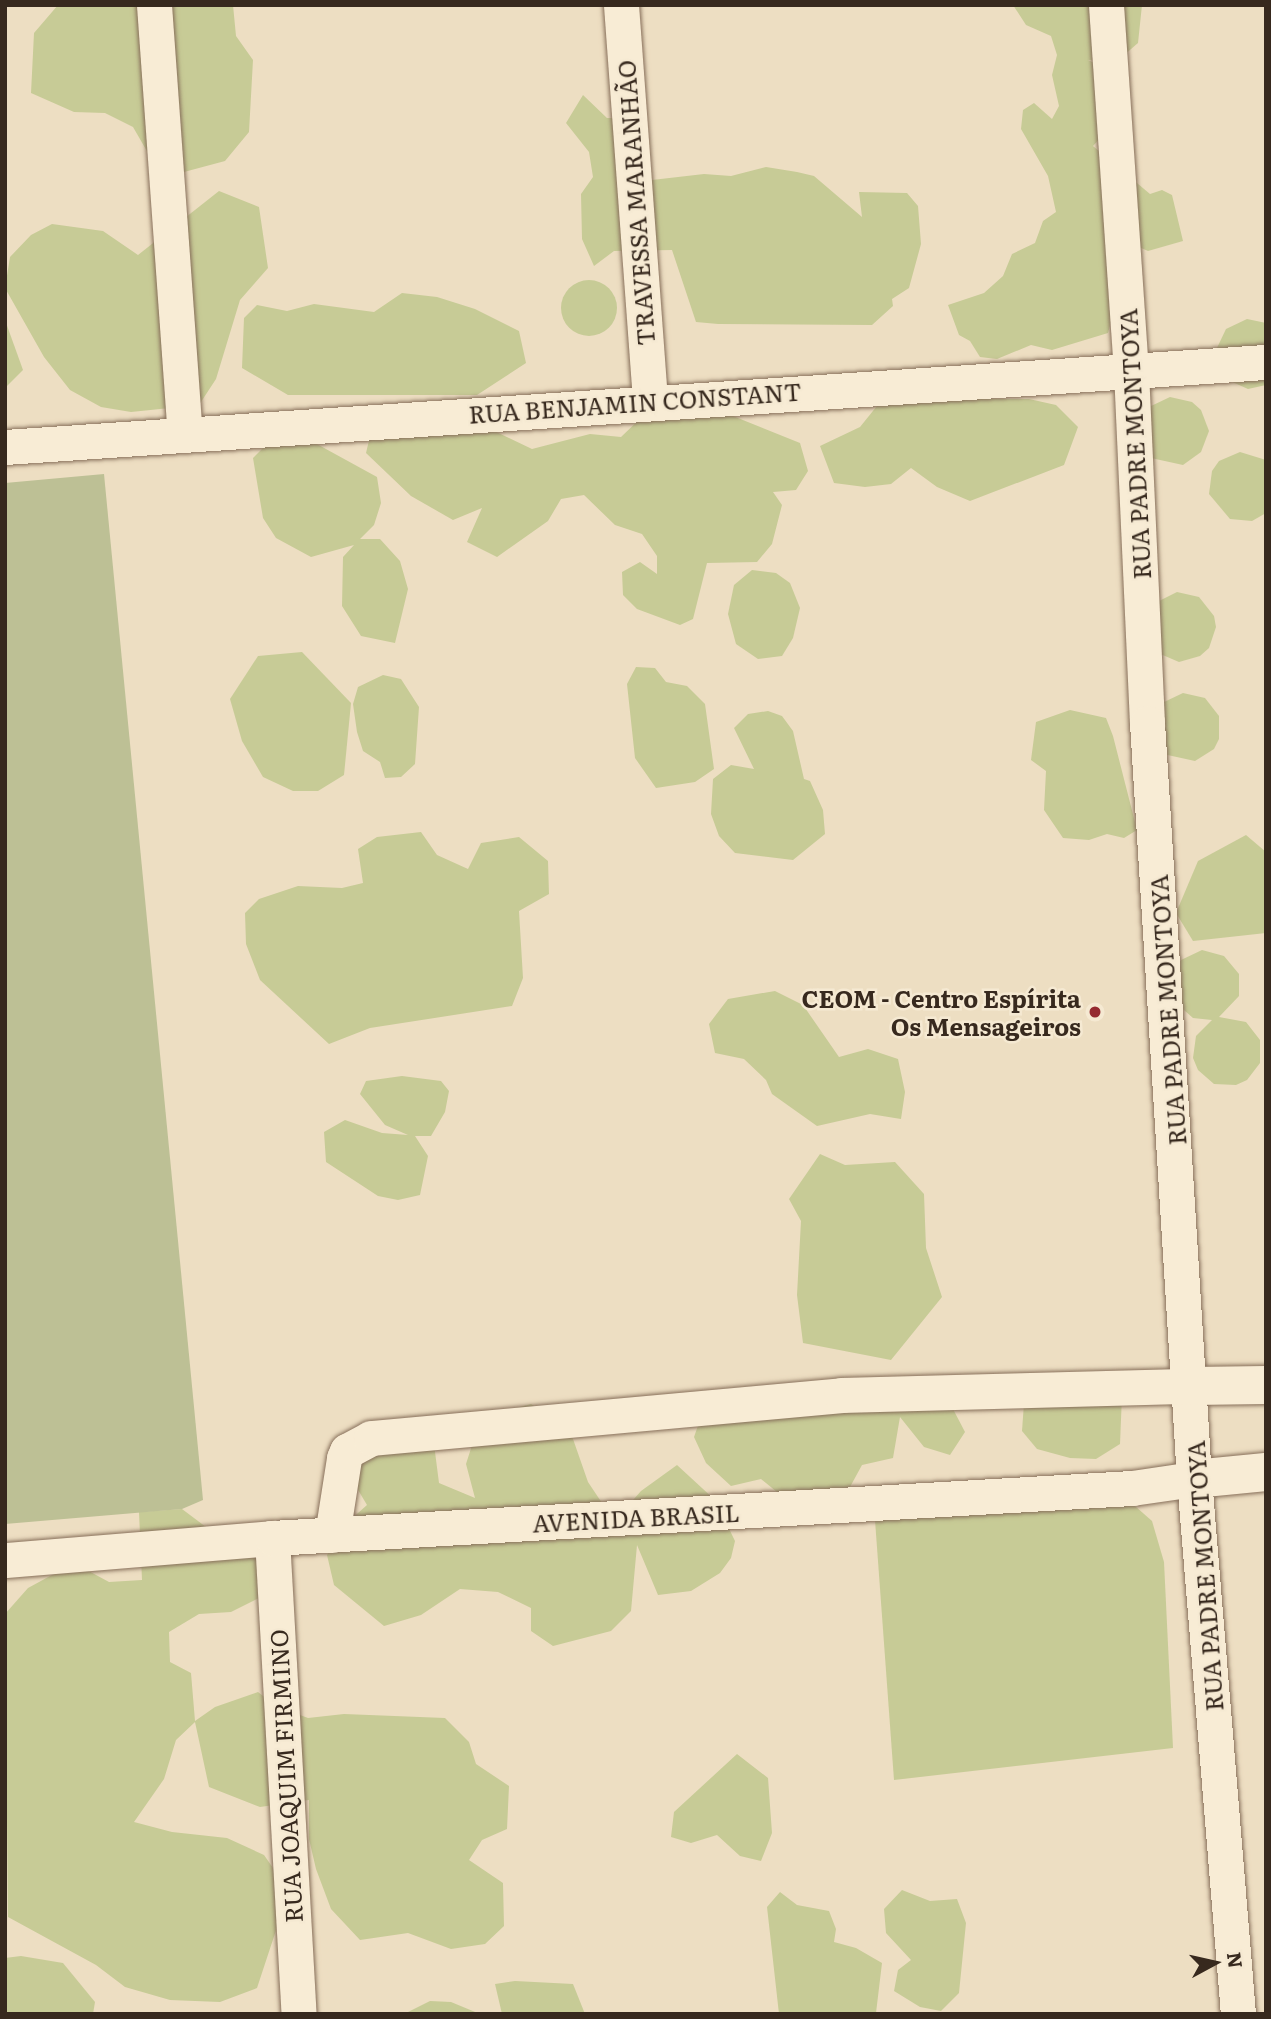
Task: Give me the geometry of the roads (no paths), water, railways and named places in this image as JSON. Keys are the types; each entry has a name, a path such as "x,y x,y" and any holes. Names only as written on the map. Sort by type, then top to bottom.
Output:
{"street":[{"path":"154,5 185,433"},
{"name":"TRAVESSA MARANHÃO","path":"621,5 650,400"},
{"name":"RUA PADRE MONTOYA","path":"1106,5 1131,370 1147,723 1192,1385 1194,1479 1238,2014"},
{"name":"RUA BENJAMIN CONSTANT","path":"5,447 650,400 1266,362"},
{"path":"332,1535 344,1458 347,1451 371,1438 841,1395 1266,1385"},
{"name":"AVENIDA BRASIL","path":"5,1560 272,1538 1132,1488 1266,1472"},
{"name":"RUA JOAQUIM FIRMINO","path":"272,1538 299,2014"}],"place":[{"name":"CEOM - Centro Espírita Os Mensageiros","path":"1095,1012"}]}
